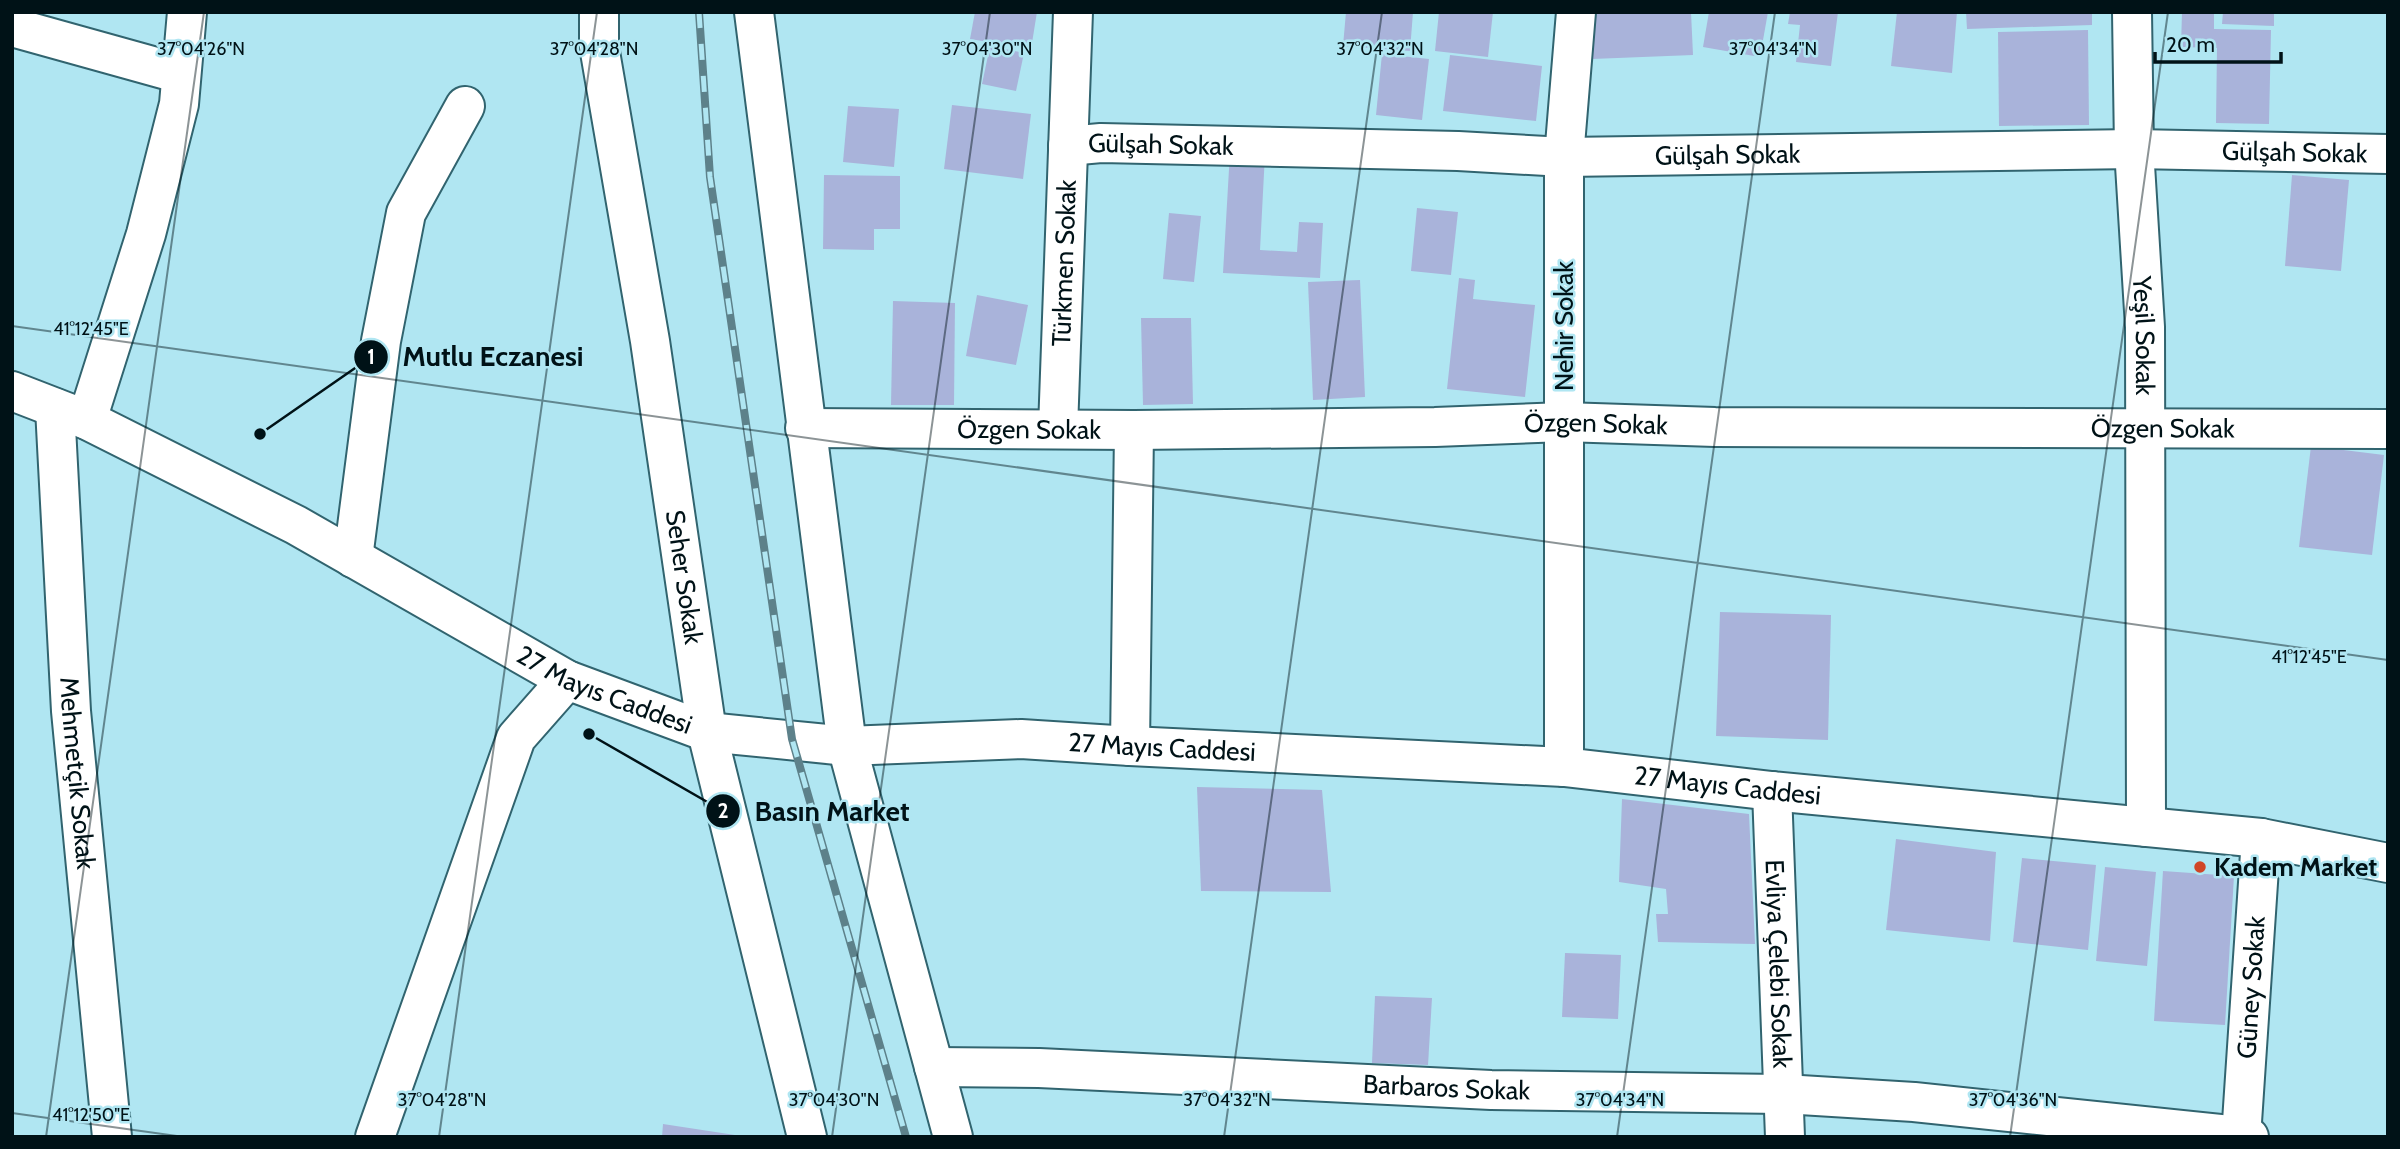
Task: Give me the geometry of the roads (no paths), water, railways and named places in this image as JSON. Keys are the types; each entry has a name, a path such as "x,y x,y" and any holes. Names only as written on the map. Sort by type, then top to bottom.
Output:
{"street":[{"path":"71,414 146,234 178,104 187,12"},
{"name":"Seher Sokak","path":"598,12 599,46 650,341 707,732 807,1137"},
{"path":"754,12 847,746 953,1137"},
{"name":"Türkmen Sokak","path":"1058,429 1073,12"},
{"name":"Nehir Sokak","path":"1564,766 1564,157 1576,12"},
{"name":"Yeşil Sokak","path":"2132,12 2133,149 2145,327 2146,827"},
{"path":"12,27 181,74"},
{"path":"353,558 382,341 407,213 465,106"},
{"name":"Gülşah Sokak","path":"1068,146 1197,145 1458,151 1564,157 2133,149 2388,154"},
{"name":"27 Mayıs Caddesi","path":"12,391 71,414 296,526 567,680 707,732 847,746 1021,739 1564,766 1773,791 2261,838 2388,863"},
{"name":"Mehmetçik Sokak","path":"71,414 71,711 112,1137"},
{"name":"Özgen Sokak","path":"806,428 1134,430 1435,427 1564,422 1715,427 2388,429"},
{"path":"1130,746 1134,430"},
{"path":"375,1137 516,738 567,680"},
{"name":"Evliya Çelebi Sokak","path":"1773,791 1784,1137"},
{"name":"Güney Sokak","path":"2244,1136 2261,838"},
{"name":"Barbaros Sokak","path":"934,1067 1039,1068 1491,1090 1784,1094 1914,1102 2244,1136"}],"railway":[{"path":"699,12 710,177 792,739 906,1137"}],"place":[{"name":"Mutlu Eczanesi","path":"260,434"},
{"name":"Basın Market","path":"589,734"},
{"name":"Kadem Market","path":"2200,867"}]}
